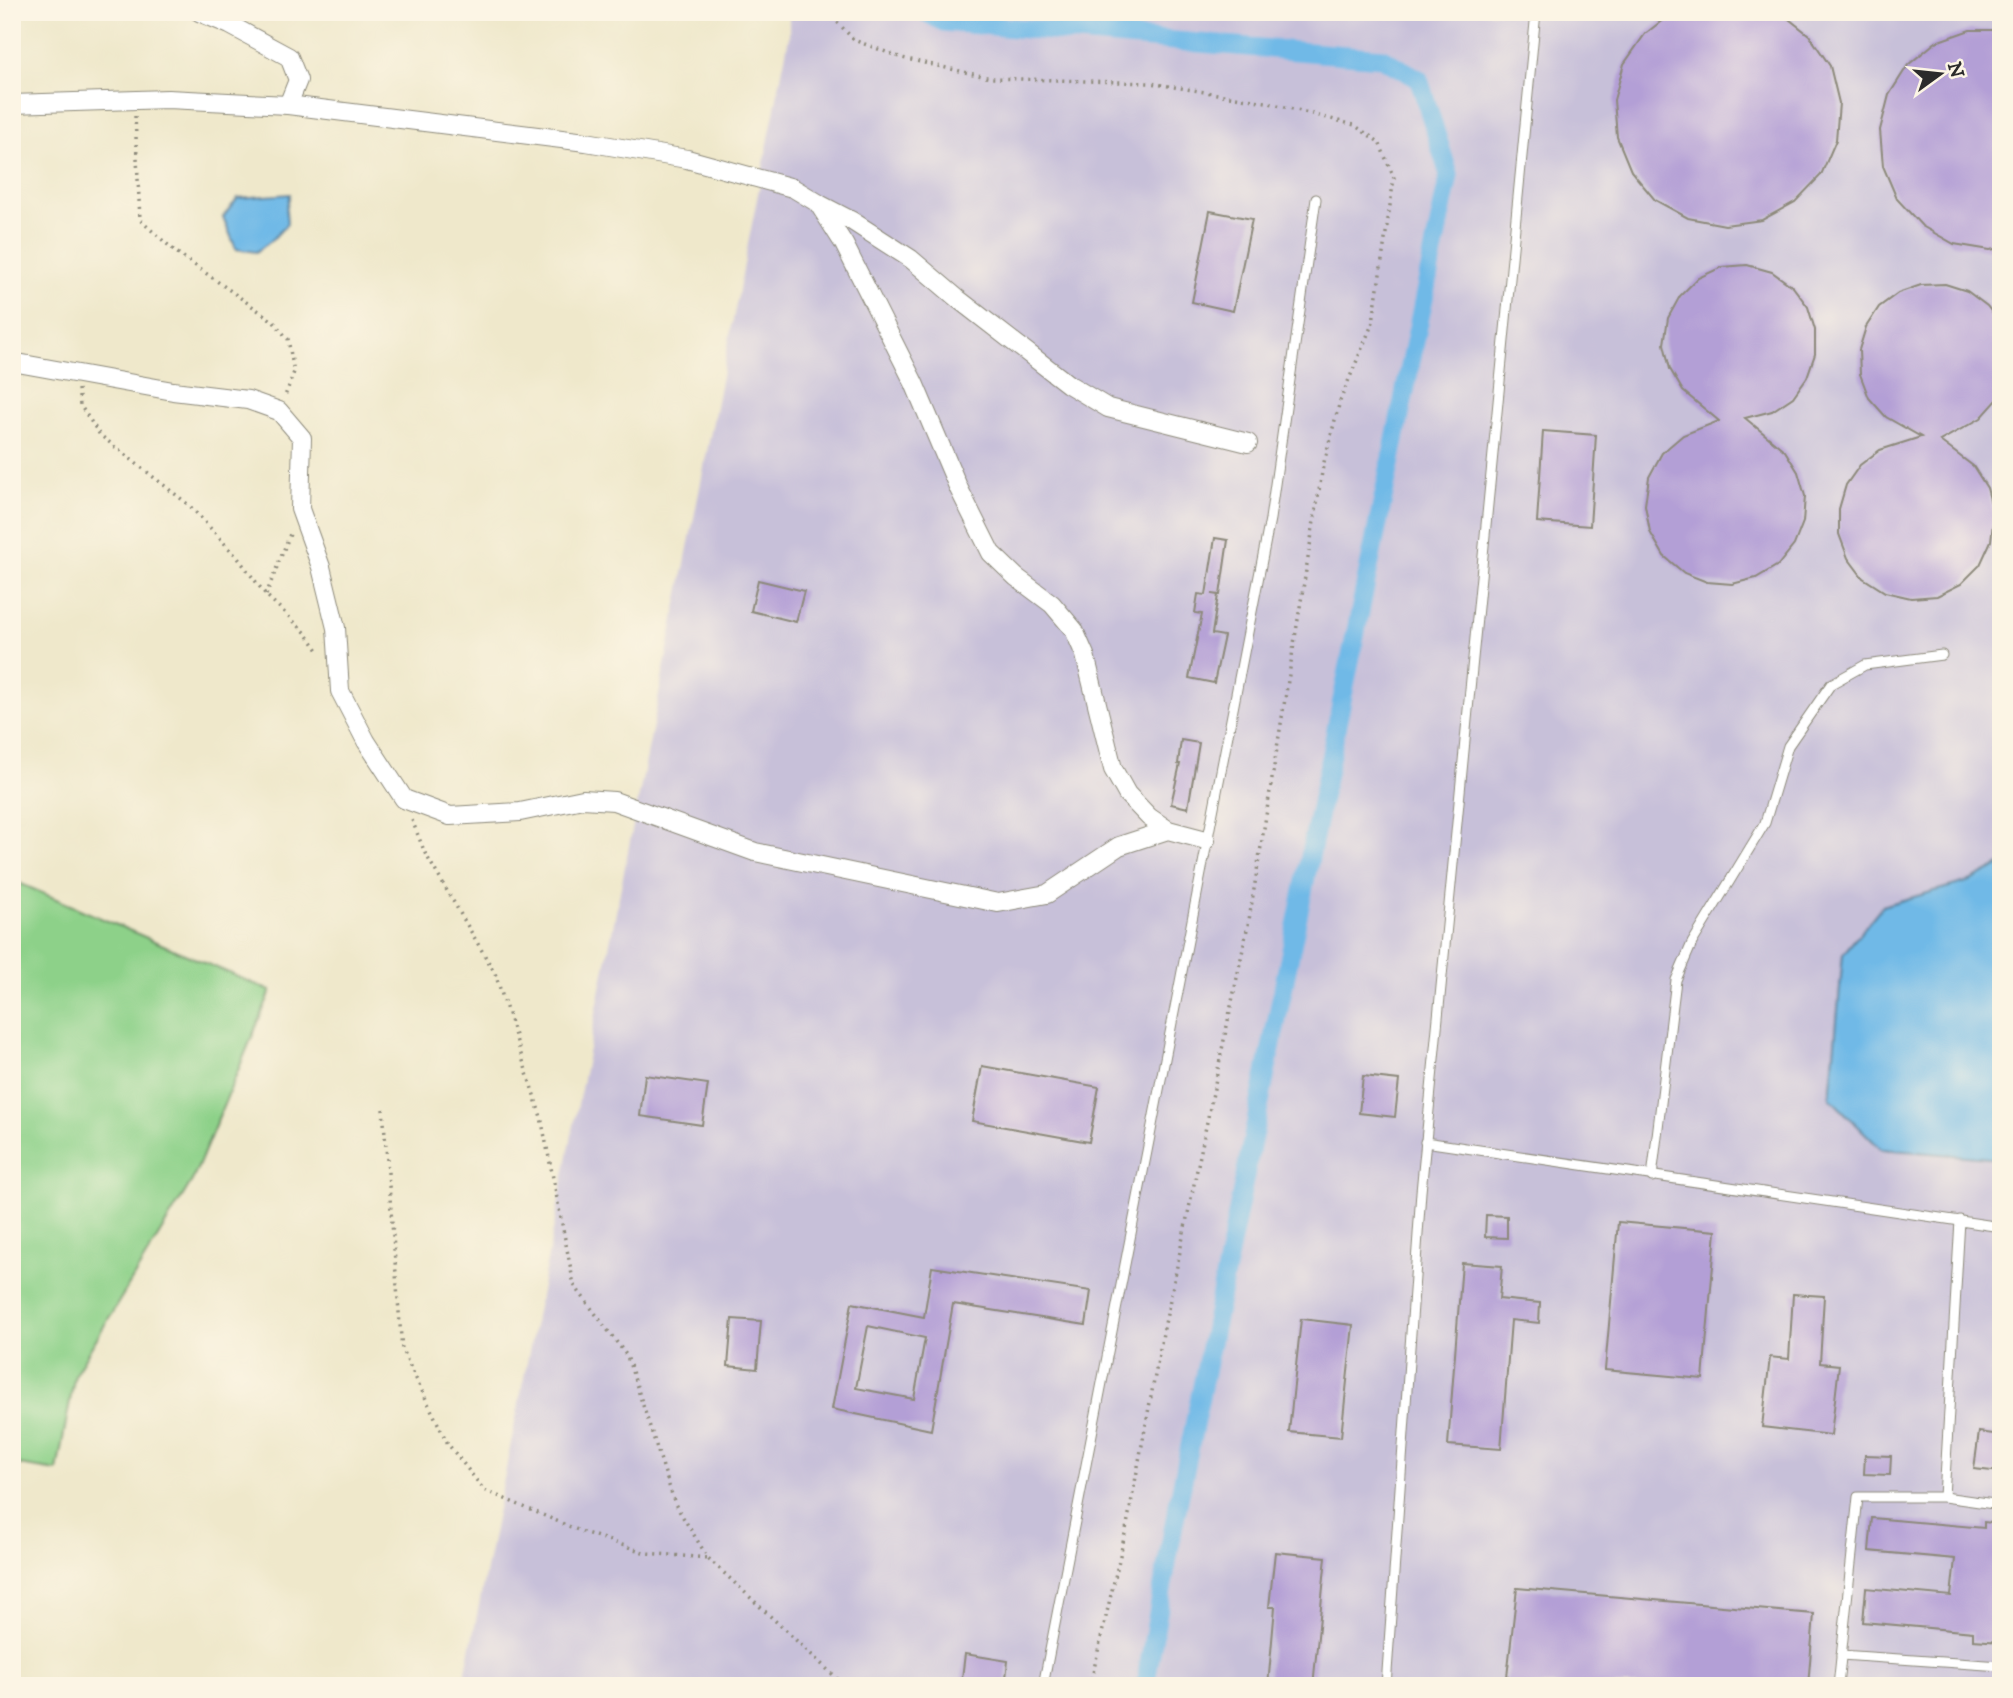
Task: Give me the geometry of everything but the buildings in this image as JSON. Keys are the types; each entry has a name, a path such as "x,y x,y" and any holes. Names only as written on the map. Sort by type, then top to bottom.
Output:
{"street":[{"path":"199,12 230,25 289,57 298,80 288,105"},
{"path":"12,104 168,99 288,105 586,142 687,159 793,188 852,221 911,259 1068,384 1108,408 1248,443"},
{"path":"818,203 844,244 914,383 959,489 991,553 1016,577 1052,604 1074,630 1085,655 1114,769 1127,794 1150,817 1168,830 1206,840"},
{"path":"12,362 173,391 248,400 279,411 302,438 300,509 321,567 336,628 340,691 366,741 404,799 450,816 520,812 583,799 614,801 755,852 998,903 1046,894 1119,846 1168,830"}],"lane":[{"path":"1386,1686 1425,1142 1536,12"},
{"path":"1043,1686 1270,519 1316,199"},
{"path":"1652,1177 1676,980 1692,943 1765,823 1788,746 1830,684 1865,665 1942,655"},
{"path":"1425,1142 2001,1227"},
{"path":"1944,1497 1959,1220"},
{"path":"1838,1686 1858,1497 1944,1497 2001,1505"},
{"path":"1841,1655 2001,1666"},
{"path":"12,1684 21,1686"}],"path":[{"path":"828,12 854,40 902,58 991,78 1150,83 1266,102 1354,125 1379,142 1394,178 1373,323 1340,401 1323,466 1249,920 1161,1338 1127,1525 1090,1686"},
{"path":"134,100 140,220 176,252 273,321 288,339 294,372 279,411"},
{"path":"76,373 80,405 100,435 149,471 188,505 238,558 267,595 306,633 340,681"},
{"path":"267,595 300,509"},
{"path":"404,799 425,853 495,973 541,1116 574,1285 627,1356 675,1504 708,1558 845,1686"},
{"path":"383,1109 402,1350 447,1444 484,1490 580,1531 646,1553 708,1558"}],"shaded area":[{"path":"789,12 2001,12 2001,1686 463,1686 789,37"}],"green space":[{"path":"12,880 271,991 193,1179 75,1374 57,1471 12,1464"}],"water":[{"path":"290,194 286,210 287,224 271,241 256,252 236,249 223,217 238,198"},
{"path":"2001,865 2001,1159 1881,1149 1830,1098 1843,954 1882,906 1970,881"}],"waterway":[{"path":"925,12 944,22 1382,58 1419,79 1449,175 1173,1529 1145,1686"}]}
